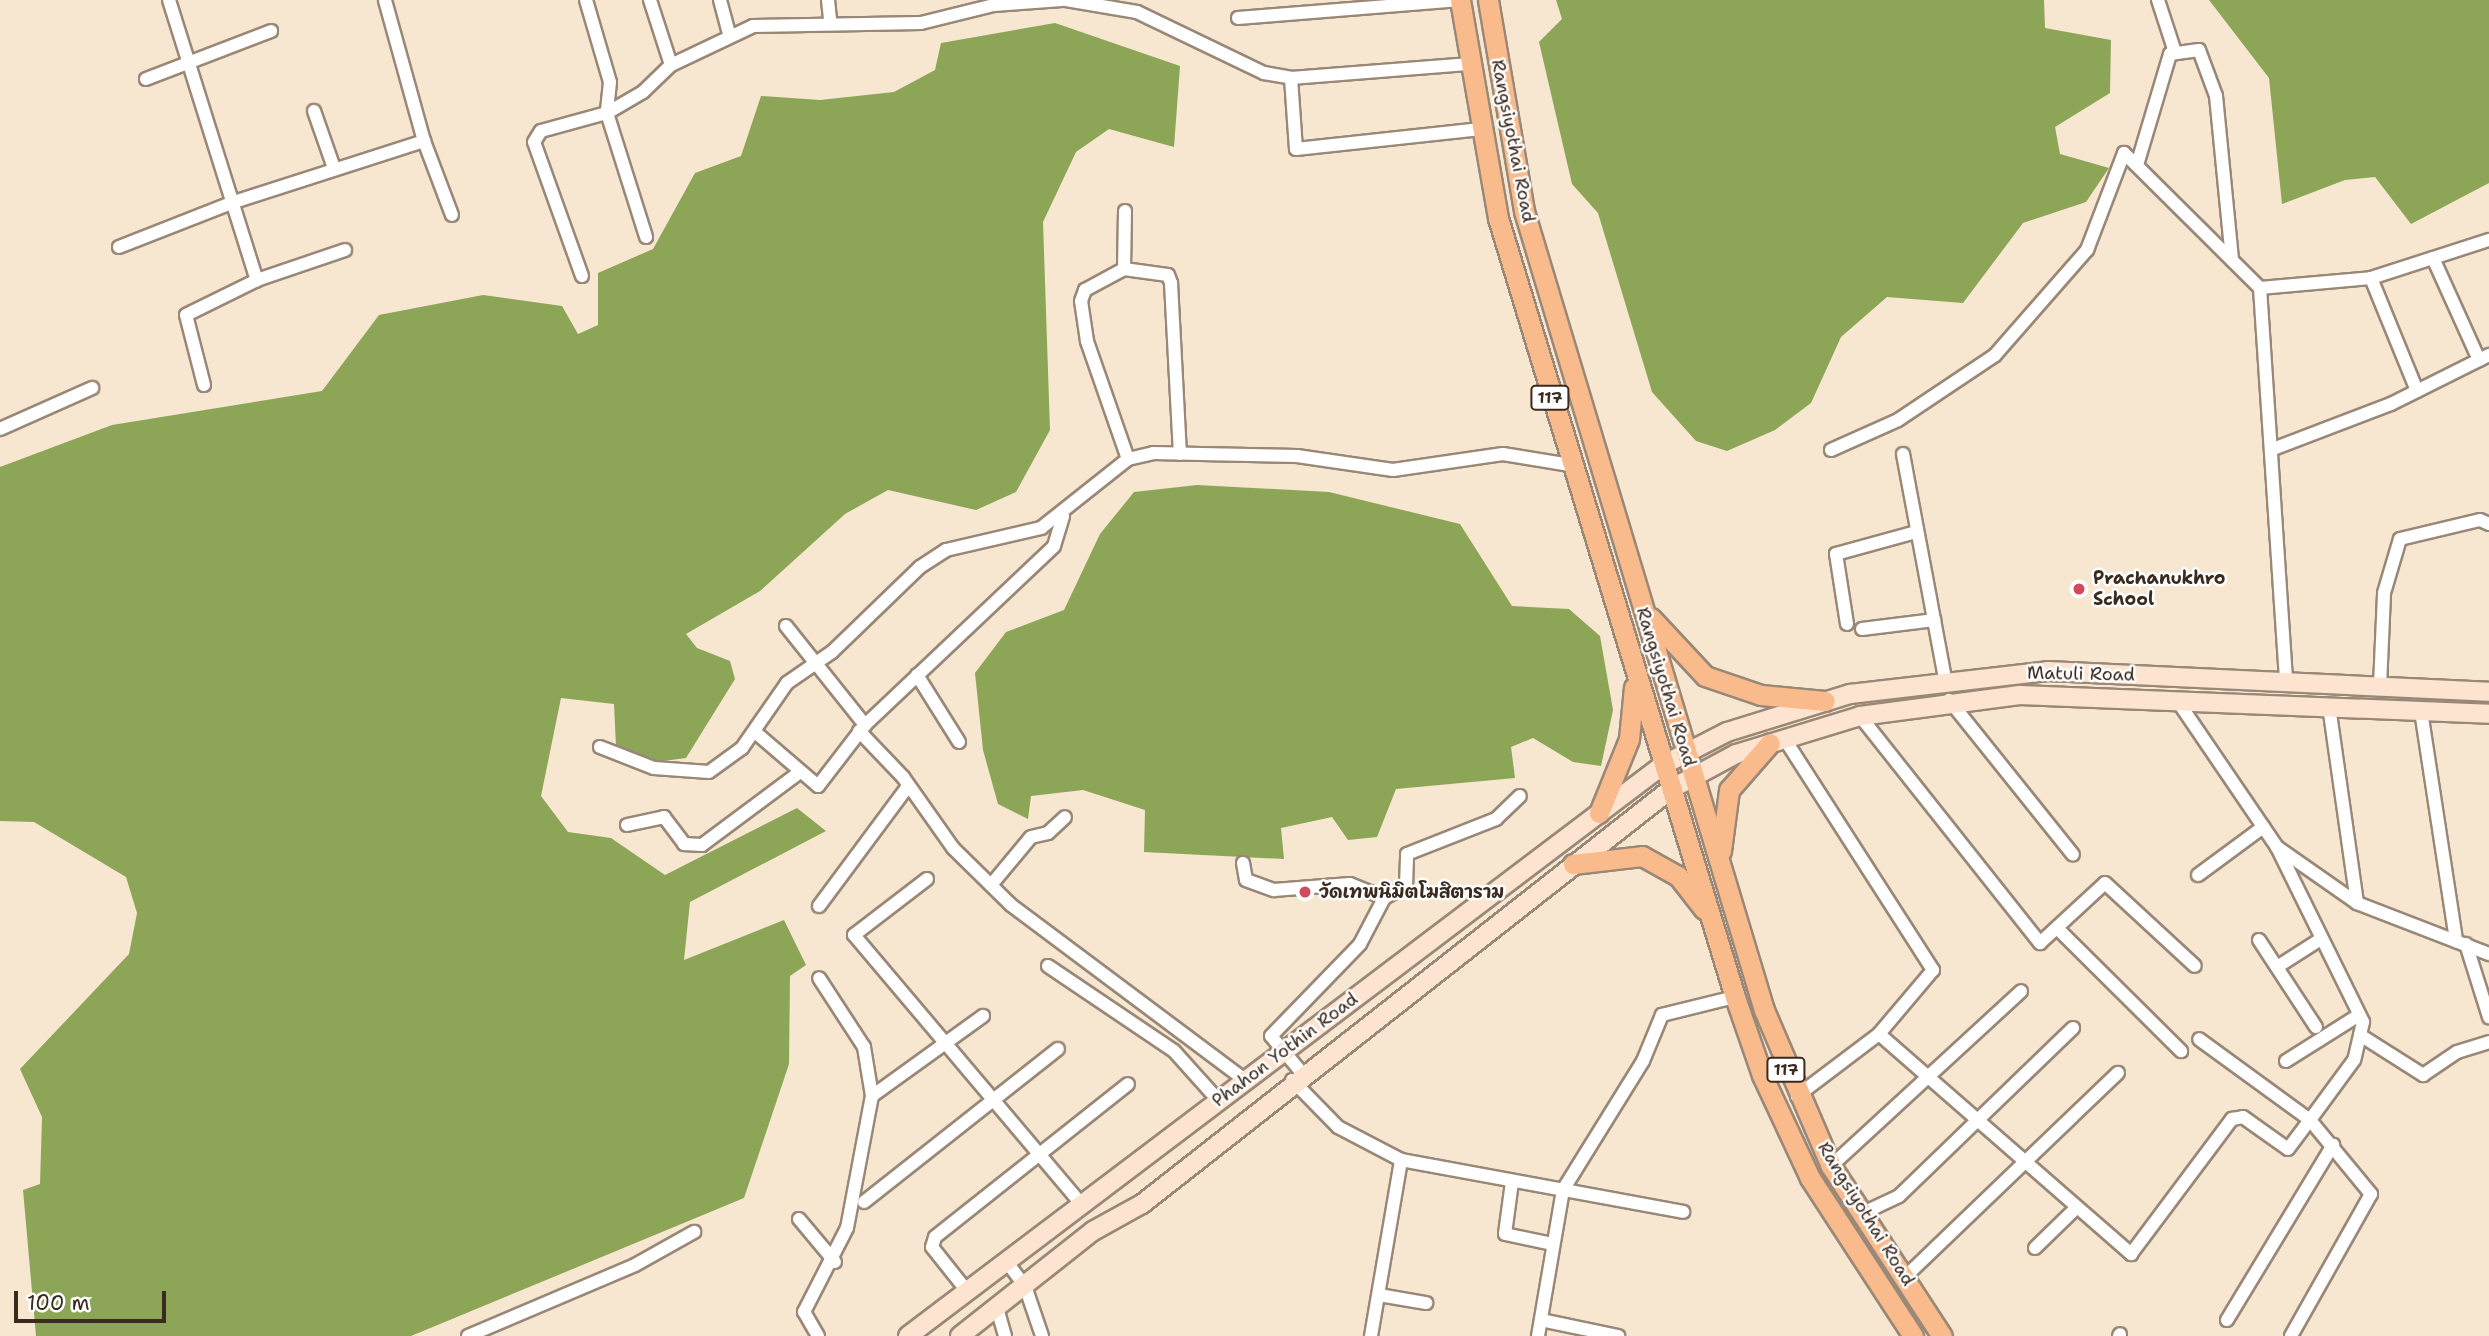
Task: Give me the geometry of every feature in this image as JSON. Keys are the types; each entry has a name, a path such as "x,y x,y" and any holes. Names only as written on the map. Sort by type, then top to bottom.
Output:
{"main road":[{"name":"Rangsiyothai Road","path":"1460,0 1498,218 1635,681 1735,997 1762,1075 1810,1178 1913,1336"},
{"name":"Rangsiyothai Road","path":"1488,0 1524,211 1685,752 1797,1096 1831,1166 1942,1336"},
{"path":"1639,599 1665,640 1705,676 1760,695 1825,701"},
{"name":"Matuli Road","path":"1663,765 1727,732 1825,701 1945,678 2131,674 2489,692"},
{"path":"2177,700 2178,676"},
{"path":"1599,813 1629,739 1635,681"},
{"name":"Matuli Road","path":"1671,789 1692,774 1777,740 1860,716 1949,700 2129,698 2489,714"},
{"path":"1722,871 1729,790 1777,740"},
{"name":"Phahon Yothin Road","path":"908,1336 1663,765"},
{"name":"Phahon Yothin Road","path":"960,1336 1093,1231 1142,1204 1297,1076 1671,789"},
{"path":"1573,863 1642,856 1678,876 1709,915"},
{"path":"1889,1296 1907,1280"}],"street":[{"path":"169,0 257,280"},
{"path":"385,0 424,141 452,215"},
{"path":"586,0 610,82 607,113 646,237"},
{"path":"650,0 671,65"},
{"path":"720,0 729,33"},
{"path":"828,0 830,20"},
{"path":"582,276 534,142 541,131 607,113 643,92 671,65 729,33 830,20 922,23 994,5 1064,0 1137,12 1264,73 1292,78 1470,64"},
{"path":"1238,18 1460,0"},
{"path":"2137,165 2175,52 2158,0"},
{"path":"146,79 271,31"},
{"path":"2175,52 2199,50 2208,65 2232,260"},
{"path":"1292,78 1296,149 1481,129"},
{"path":"314,111 334,168"},
{"path":"119,247 234,202 424,141"},
{"path":"1831,450 1898,420 1995,355 2087,250 2120,155 2137,165 2260,288 2273,449 2286,681"},
{"path":"1124,269 1125,211"},
{"path":"2260,288 2371,278 2489,240"},
{"path":"204,385 187,315 257,280 345,250"},
{"path":"2273,449 2417,391 2484,358 2433,258"},
{"path":"1128,459 1087,341 1081,301 1085,290 1124,269 1168,275 1171,283 1180,454"},
{"path":"2371,278 2417,391"},
{"path":"0,429 92,388"},
{"path":"600,747 687,774 709,772 755,732 787,683 814,664 946,550 1017,536 1063,516 1128,459 1180,454 1297,456 1393,470 1503,454 1570,465"},
{"path":"1903,454 1945,678"},
{"path":"755,732 818,786 862,728 1054,546 1063,516"},
{"path":"2380,686 2384,593 2400,539 2480,520 2489,524"},
{"path":"1847,624 1836,554 1916,532"},
{"path":"1862,629 1934,620"},
{"path":"786,626 953,848 991,885 1245,1080"},
{"path":"917,675 959,742"},
{"path":"1949,700 2073,855"},
{"path":"1879,1034 2026,1160 2112,1242 2134,1253 2232,1119 2243,1117 2288,1149 2354,1060 2360,1035 2359,1015 2277,847 2177,700"},
{"path":"2329,706 2357,903"},
{"path":"2421,711 2461,943 2489,1017"},
{"path":"1860,716 2040,943 2105,883 2195,966"},
{"path":"1777,740 1933,970 1879,1034 1797,1096"},
{"path":"627,825 664,817 684,844 702,845 800,772"},
{"path":"819,906 908,786"},
{"path":"1520,796 1496,819 1407,854 1406,886 1384,898 1360,944 1271,1036 1284,1051 1297,1076 1338,1127 1401,1160 1683,1212"},
{"path":"991,885 1031,837 1048,833 1065,817"},
{"path":"2197,875 2263,827"},
{"path":"2277,847 2357,903 2489,954"},
{"path":"1243,863 1246,880 1273,890 1350,884 1384,898"},
{"path":"927,880 853,935 990,1100 1041,1154 1080,1204"},
{"path":"2057,928 2181,1051"},
{"path":"2277,967 2321,939"},
{"path":"2259,940 2316,1027"},
{"path":"1048,966 1174,1051 1218,1100"},
{"path":"818,1336 804,1312 835,1262 857,1193 872,1096 864,1046 819,978"},
{"path":"1831,1166 2021,991"},
{"path":"1538,1336 1563,1190 1643,1061 1662,1015 1735,997"},
{"path":"2287,1060 2359,1015"},
{"path":"872,1096 947,1047 983,1016"},
{"path":"1861,1214 1899,1196 2073,1028"},
{"path":"2360,1035 2423,1075 2457,1052 2489,1042"},
{"path":"2199,1039 2310,1120 2333,1144 2371,1194 2291,1336"},
{"path":"864,1202 1058,1049"},
{"path":"1907,1280 2026,1160 2118,1073"},
{"path":"967,1292 932,1242 1128,1084"},
{"path":"2227,1320 2333,1144"},
{"path":"1371,1336 1401,1160"},
{"path":"1512,1182 1505,1234 1552,1244"},
{"path":"2035,1248 2076,1208"},
{"path":"799,1219 835,1262"},
{"path":"468,1336 635,1265 694,1232"},
{"path":"1006,1261 1025,1286 1042,1336"},
{"path":"1379,1295 1426,1303"},
{"path":"997,1308 1005,1336"},
{"path":"1541,1320 1618,1336"}],"green space":[{"path":"1556,0 2044,0 2045,28 2111,40 2110,93 2055,127 2060,154 2109,168 2086,202 2023,223 1963,303 1887,297 1841,337 1811,403 1775,430 1727,451 1696,441 1652,392 1598,213 1572,184 1539,42 1562,19"},
{"path":"2209,0 2489,0 2489,183 2411,224 2375,177 2345,180 2282,204 2269,78"},
{"path":"1055,23 1180,66 1174,147 1109,129 1076,152 1043,222 1050,430 1016,492 976,510 888,490 845,514 760,591 686,634 697,648 730,661 735,679 686,758 656,762 616,746 614,704 561,698 541,796 568,832 611,838 665,875 797,808 826,831 690,902 684,960 784,920 806,965 790,976 789,1064 744,1198 411,1336 36,1336 23,1190 40,1184 42,1117 20,1069 129,954 137,913 126,877 34,822 0,821 0,467 112,425 322,391 379,315 483,295 562,306 578,334 598,325 598,273 653,249 695,173 741,156 761,96 820,100 894,92 935,70 941,43"},
{"path":"1197,485 1329,492 1460,524 1512,606 1569,609 1600,636 1613,710 1601,766 1573,762 1533,738 1511,747 1515,778 1396,789 1377,837 1348,840 1332,817 1281,828 1284,859 1144,852 1145,810 1083,790 1031,796 1028,819 998,804 983,750 975,673 1006,632 1064,610 1100,534 1134,492"}],"place":[{"name":"Prachanukhro School","path":"2079,589"},
{"name":"วัดเทพนิมิตโฆสิตาราม","path":"1305,892"}]}
